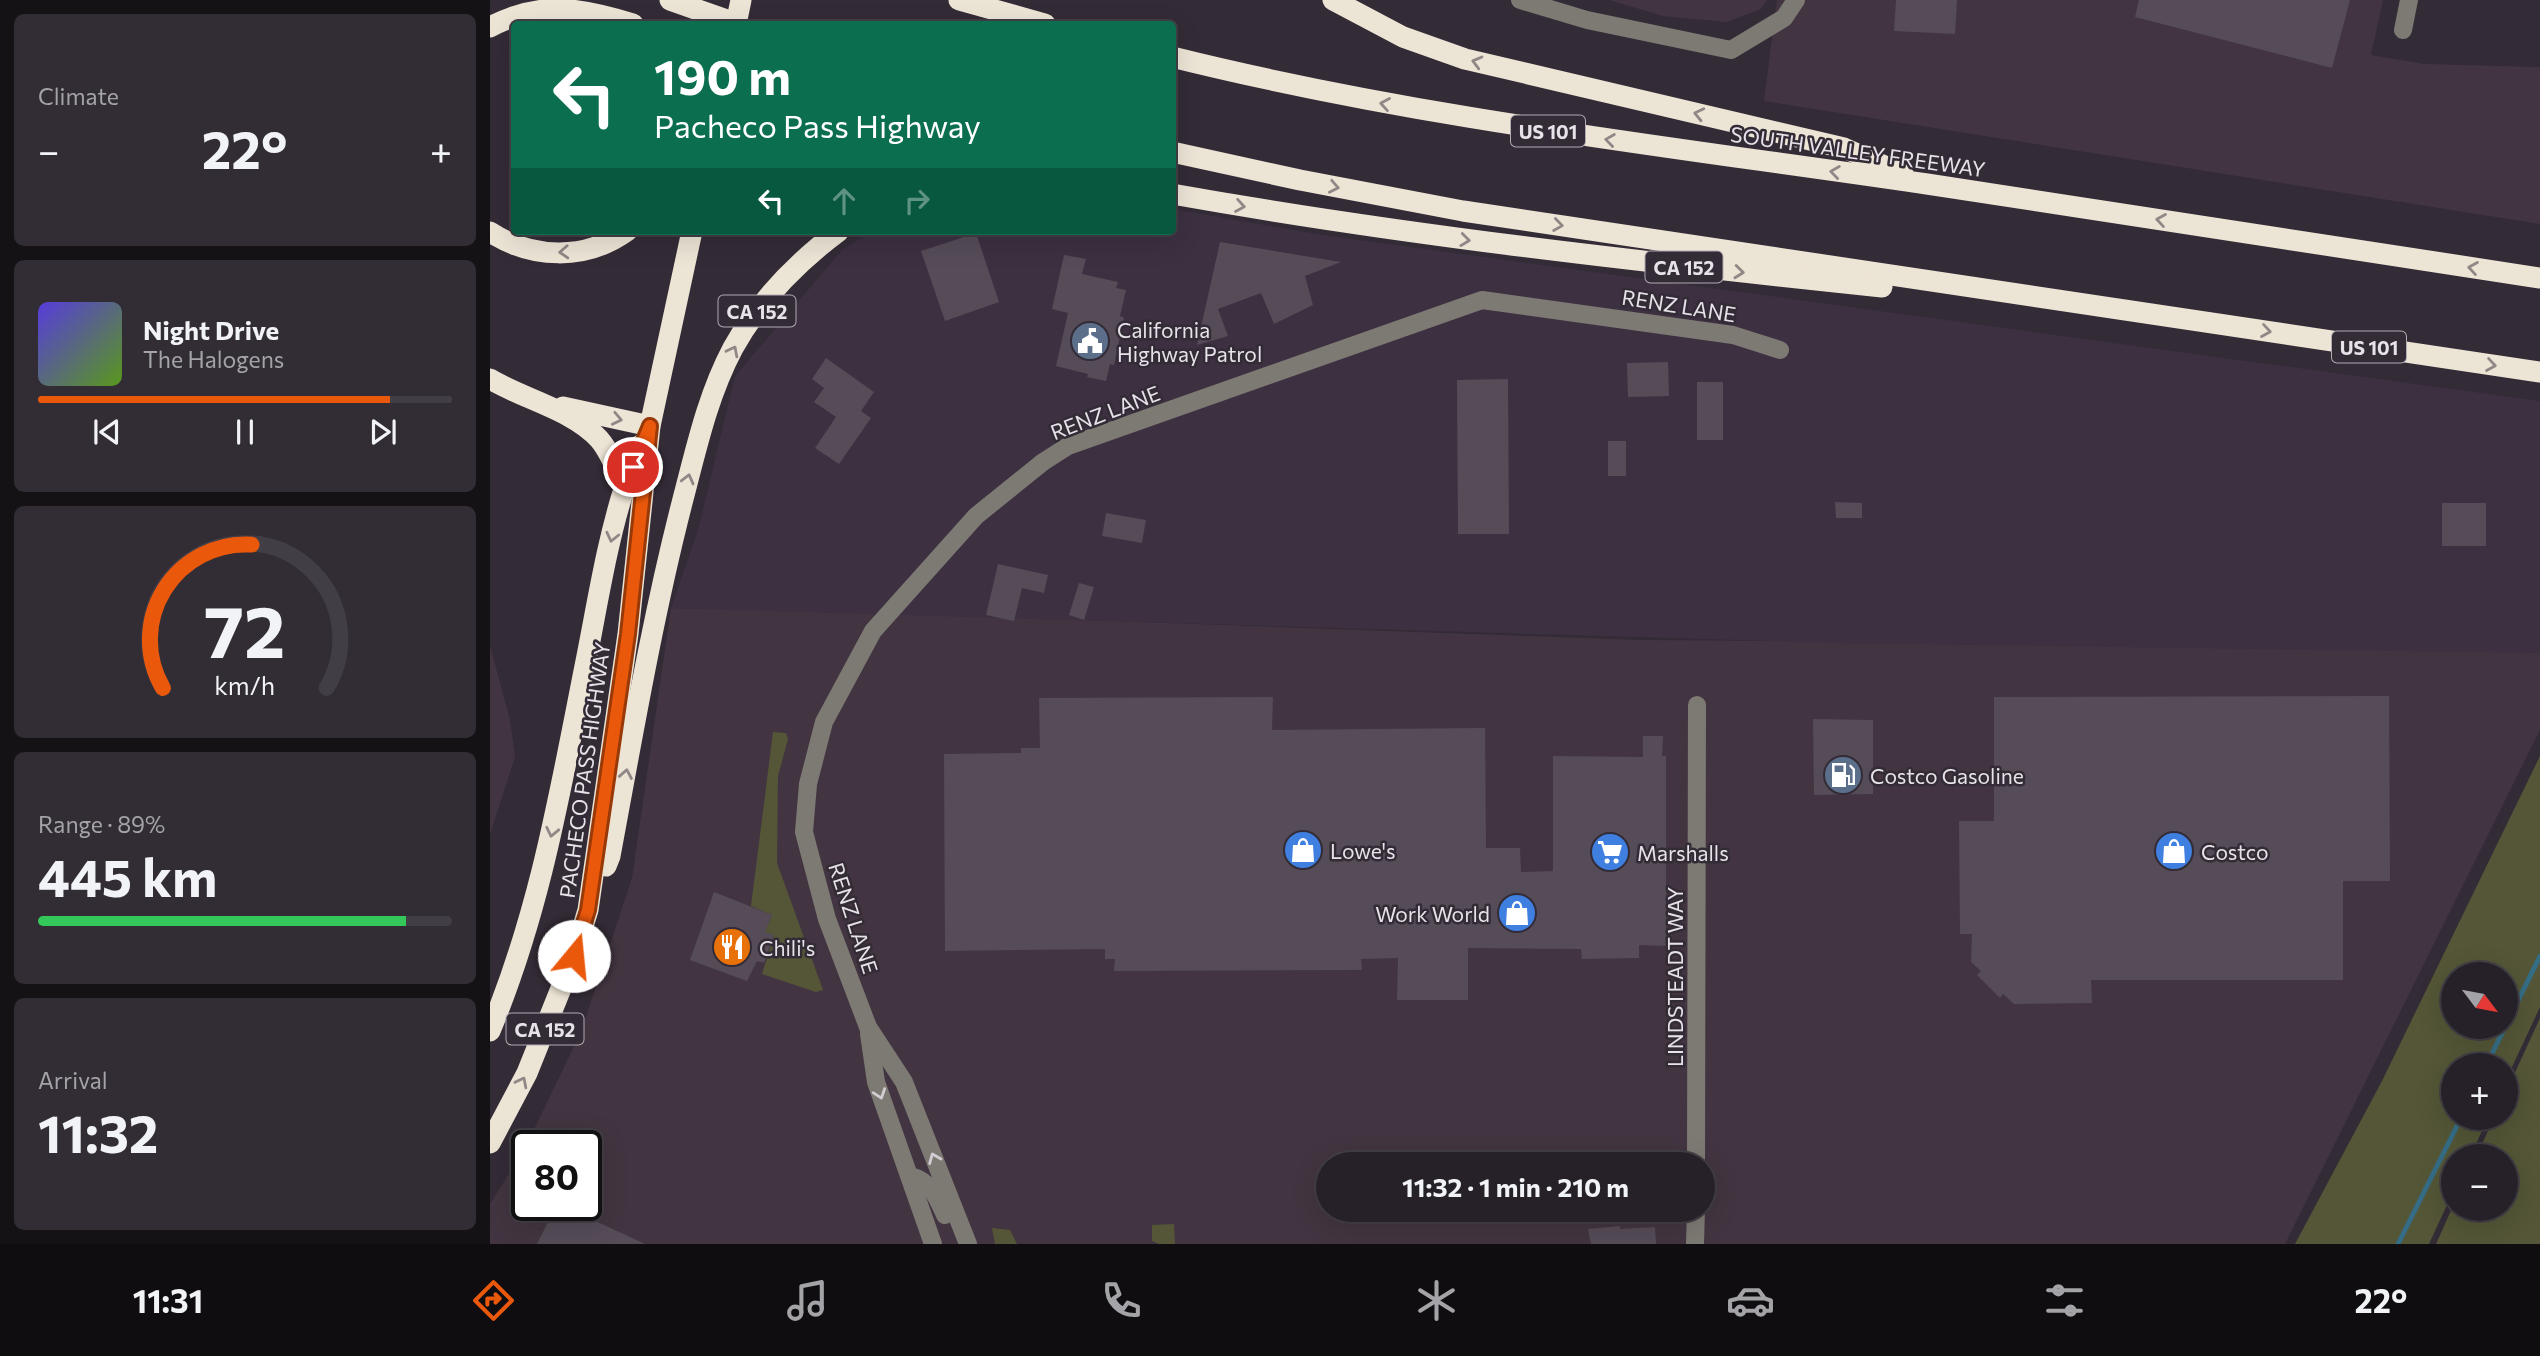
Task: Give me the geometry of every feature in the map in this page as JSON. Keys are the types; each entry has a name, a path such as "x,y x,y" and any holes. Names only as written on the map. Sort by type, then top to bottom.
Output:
{"highway":[{"path":"670,0 729,21"},
{"path":"738,21 741,0"},
{"path":"959,0 1034,21"},
{"path":"1334,0 1403,37 1465,59 1844,148 1927,184"},
{"path":"490,27 509,16 558,8 582,10 622,21"},
{"name":"SOUTH VALLEY FREEWAY","path":"1176,58 1360,99 1605,140 1927,184 2540,278"},
{"name":"US 101","path":"1176,154 1463,211 2540,372"},
{"name":"CA 152","path":"1176,195 1395,230 1613,259 2199,321"},
{"path":"490,232 506,242 534,252 561,254 589,250 622,235"},
{"name":"PACHECO PASS HIGHWAY","path":"491,1144 527,1073 574,956 588,910 628,634 650,426 691,235"},
{"name":"CA 152","path":"588,910 610,856 662,582 705,413 734,347 754,315 787,275 834,235"},
{"path":"490,379 582,425 599,439 613,460 624,487"},
{"path":"537,402 650,426"},
{"name":"PACHECO PASS HIGHWAY","path":"490,1031 525,937 545,864 624,487 650,426"}],"street":[{"path":"1520,0 1587,20 1731,50 1784,18 1796,0"},
{"path":"2403,30 2409,0"},
{"name":"RENZ LANE","path":"968,1244 904,1082 868,1027 827,919 804,832 808,784 824,722 873,631 976,516 1042,461 1068,446 1482,300 1733,335 1780,350"},
{"name":"LINDSTEADT WAY","path":"1696,1152 1697,705"},
{"name":"RENZ LANE","path":"868,1027 876,1082 933,1244"},
{"path":"910,1176 928,1183 937,1196 958,1244"},
{"path":"1695,1244 1696,1222"}],"shaded area":[{"path":"1609,0 1767,0 1761,9 1727,22 1663,16"},
{"path":"1777,0 2383,0 2371,55 2424,64 2540,67 2540,224 1764,101"},
{"path":"1176,210 1323,235 2540,401 2540,653 1834,643 671,608 698,530 735,376 843,249 866,235 1176,235"},
{"path":"671,608 834,611 1640,640 2540,646 2540,730 2285,1244 490,1244 490,1204 511,1170 511,1221 602,1221 602,1130 534,1130 581,1032 632,878"},
{"path":"490,646 510,720 515,757 490,834"}],"green space":[{"path":"773,732 786,733 788,739 778,776 777,863 823,990 816,992 762,974 774,935 765,932 772,915 751,906"},
{"path":"2540,756 2540,1007 2518,1054 2441,1053 2441,1130 2482,1130 2476,1144 2441,1144 2441,1218 2429,1244 2295,1244 2382,1081"},
{"path":"2540,1018 2540,1244 2436,1244 2446,1221 2518,1221 2518,1144 2482,1144 2488,1130 2518,1130 2518,1066"},
{"path":"1174,1224 1175,1244 1152,1241 1152,1225"},
{"path":"992,1228 1010,1230 1017,1244 995,1244"}],"building":[{"path":"1896,0 1957,0 1955,34 1894,31"},
{"path":"2139,0 2350,0 2332,68 2135,17"},
{"path":"977,235 999,302 945,321 921,251"},
{"path":"1220,242 1341,262 1305,276 1313,305 1274,324 1261,293 1218,309 1228,336 1197,345"},
{"name":"California Highway Patrol","path":"1064,255 1086,259 1082,274 1118,282 1116,288 1126,290 1120,316 1124,318 1114,365 1110,364 1106,381 1056,366 1068,313 1052,309"},
{"path":"826,358 874,392 861,411 871,418 839,464 815,448 836,417 814,402 824,388 812,379"},
{"path":"1668,362 1669,396 1628,397 1627,363"},
{"path":"1508,379 1509,534 1458,534 1457,380"},
{"path":"1697,382 1723,382 1723,440 1697,440"},
{"path":"1608,441 1626,441 1626,476 1608,476"},
{"path":"1835,502 1862,503 1862,518 1836,518"},
{"path":"2442,503 2486,503 2486,546 2442,546"},
{"path":"1106,513 1146,520 1142,543 1102,536"},
{"path":"998,564 1048,575 1044,593 1022,588 1014,621 986,615"},
{"path":"1079,583 1094,587 1084,620 1069,615"},
{"name":"Costco","path":"2389,696 2390,881 2343,881 2343,980 2091,980 2092,1003 2014,1004 2003,994 2000,998 1977,975 1981,971 1971,962 1972,934 1960,934 1959,821 1994,821 1994,697"},
{"path":"1273,697 1272,730 1485,728 1486,848 1520,848 1521,872 1553,871 1553,756 1643,757 1643,736 1663,736 1662,756 1666,756 1666,946 1639,945 1639,958 1582,959 1581,949 1468,948 1468,1000 1397,1000 1398,958 1361,959 1362,970 1114,971 1115,959 1105,959 1105,949 945,951 944,754 1021,753 1021,748 1040,748 1039,698"},
{"name":"Costco Gasoline","path":"1813,719 1873,720 1873,794 1814,795"},
{"name":"Chili's","path":"714,892 772,915 765,932 774,935 764,963 757,961 747,981 690,960"},
{"path":"548,1221 595,1221 645,1244 537,1244"},
{"path":"1620,1226 1620,1229 1655,1227 1656,1244 1591,1244 1588,1229"}],"waterway":[{"path":"2518,1001 2540,956"},
{"path":"2492,1053 2499,1040"},
{"path":"2398,1244 2455,1130"}],"place":[{"name":"California Highway Patrol","path":"1090,341"},
{"name":"Costco Gasoline","path":"1843,775"},
{"name":"Lowe's","path":"1303,850"},
{"name":"Costco","path":"2174,851"},
{"name":"Marshalls","path":"1610,852"},
{"name":"Work World","path":"1517,913"},
{"name":"Chili's","path":"732,947"}],"route":[{"path":"574,956 588,910 628,634 650,426 633,467"}]}
